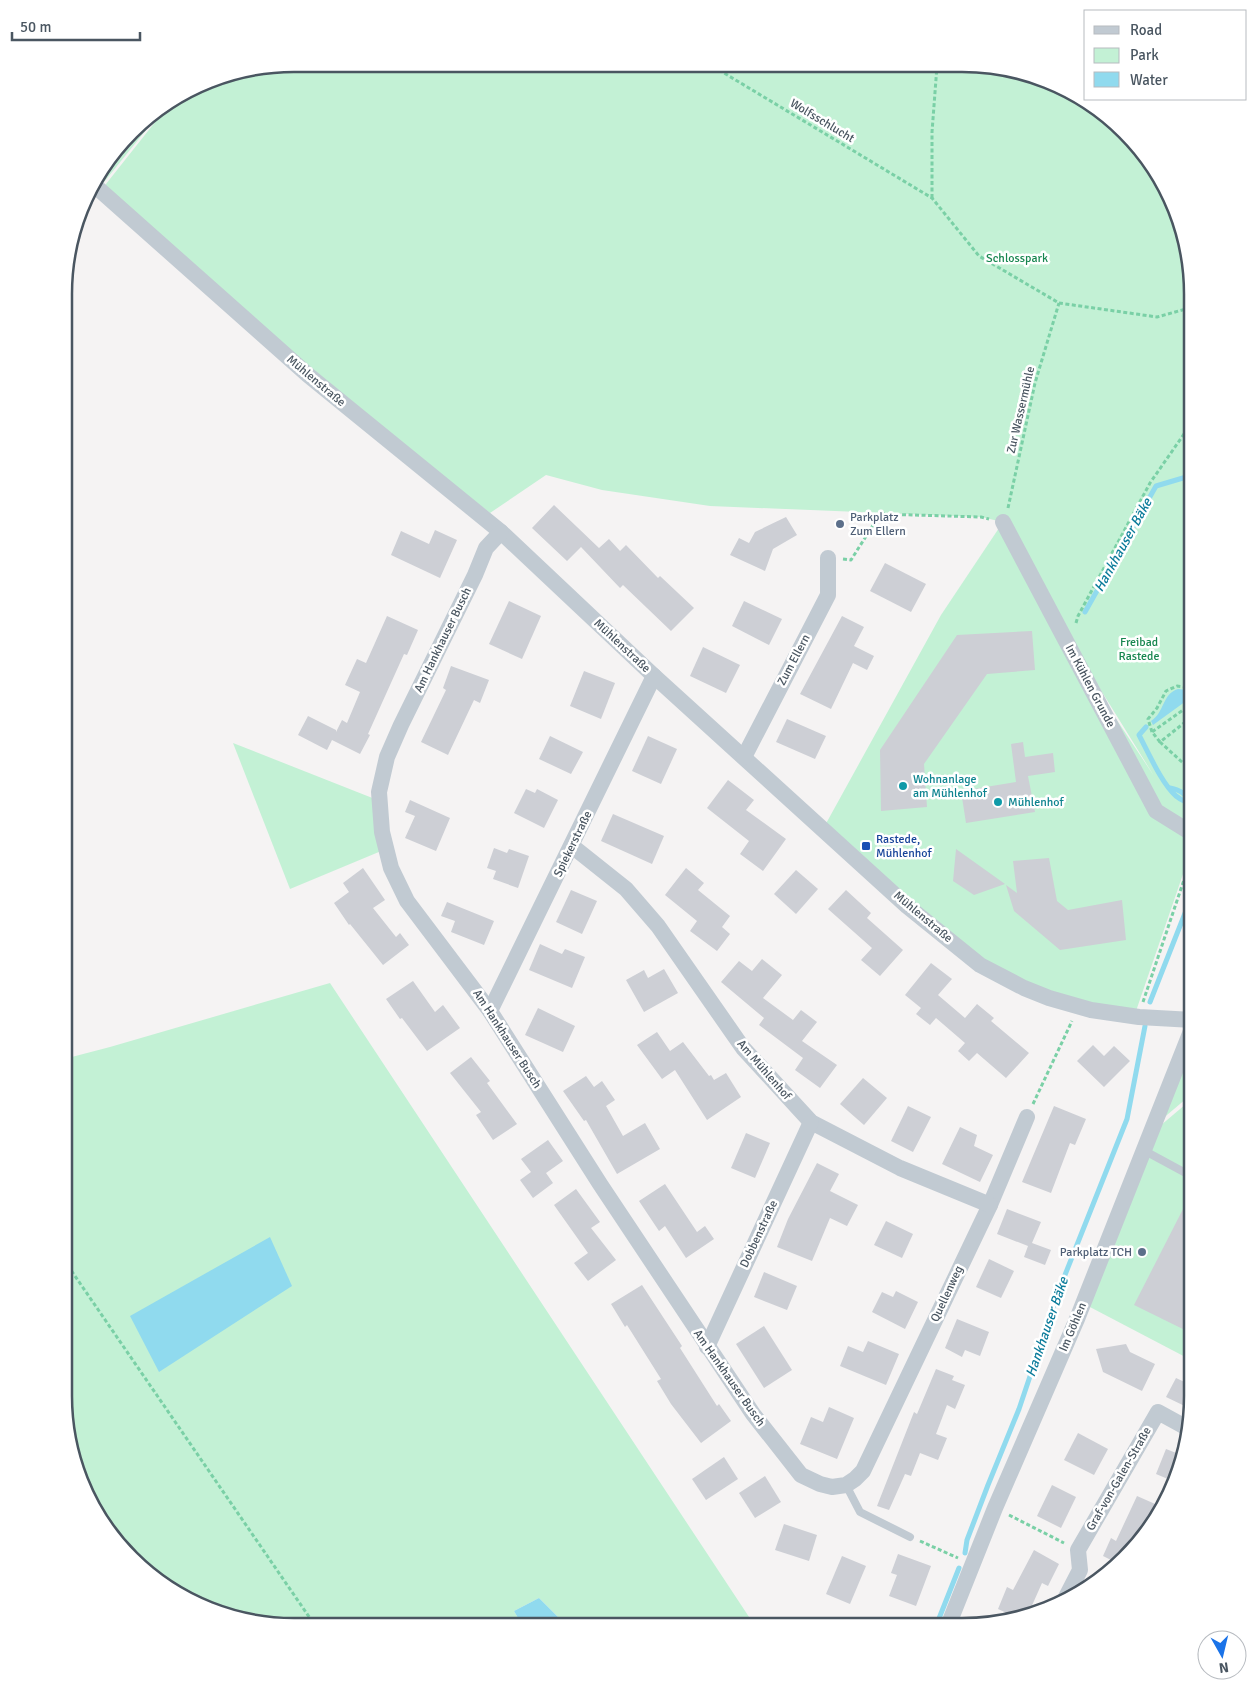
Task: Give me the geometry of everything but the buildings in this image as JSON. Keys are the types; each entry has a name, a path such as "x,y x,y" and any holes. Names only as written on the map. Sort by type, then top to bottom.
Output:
{"street":[{"name":"Mühlenstraße","path":"99,189 308,375 501,532 654,676 907,906 980,965 1024,988 1078,1007 1112,1014 1185,1020"},
{"name":"Im Kühlen Grunde","path":"1003,522 1156,811 1185,829"},
{"name":"Am Hankhauser Busch","path":"501,532 486,548 475,575 401,725 388,757 379,792 382,832 391,868 408,901 490,1011 600,1184 753,1414 801,1475 820,1484 832,1487 846,1485"},
{"name":"Zum Ellern","path":"744,757 828,595 828,558"},
{"name":"Spiekerstraße","path":"490,1011 654,676"},
{"name":"Am Mühlenhof","path":"572,846 626,888 663,934 742,1048 811,1122 900,1168 990,1205"},
{"name":"Im Göhlen","path":"952,1618 995,1508 1078,1319 1185,1047"},
{"name":"Quellenweg","path":"846,1485 863,1470 990,1205 1027,1117"},
{"name":"Dobbenstraße","path":"707,1347 811,1122"},
{"name":"Graf-von-Galen-Straße","path":"1070,1590 1080,1570 1078,1550 1158,1412 1183,1426"}],"lane":[{"path":"1145,1151 1185,1173"},
{"path":"846,1485 860,1512 910,1537"}],"path":[{"name":"Wolfsschlucht","path":"723,72 932,198 980,256 1059,303"},
{"path":"932,198 932,132 937,72"},
{"path":"1059,303 1157,317 1185,309"},
{"name":"Zur Wassermühle","path":"1003,522 1006,518 1035,383 1059,303"},
{"path":"1070,648 1078,616 1106,561 1150,483 1185,433"},
{"path":"828,558 851,560 880,514 981,517 1003,522"},
{"path":"1185,687 1177,686 1166,691 1148,720 1152,732 1160,742 1185,764"},
{"path":"1152,732 1185,709"},
{"path":"1160,742 1185,722"},
{"path":"1139,1017 1185,878"},
{"path":"1027,1117 1078,1007"},
{"path":"72,1272 310,1618"},
{"path":"995,1508 1078,1550"},
{"path":"910,1537 972,1564"}],"green space":[{"path":"962,72 991,74 1034,84 1073,102 1097,118 1139,160 1162,197 1177,237 1183,266 1185,295 1185,868 1136,1011 1112,1014 980,965 823,829 941,615 1003,522 981,517 710,506 602,490 546,475 490,513 293,362 102,189 155,122 171,110 197,95 223,84 266,74 280,73","holes":["1076,650 1154,776 1073,654"]},
{"path":"146,130 101,186 118,160"},
{"path":"233,743 380,801 386,849 290,889"},
{"path":"330,983 750,1618 559,1618 539,1598 514,1611 518,1618 295,1618 266,1616 237,1610 210,1601 171,1580 148,1562 118,1530 95,1493 84,1467 74,1424 72,1395 72,1057"},
{"path":"1185,1058 1185,1100 1161,1120"},
{"path":"1185,1105 1185,1357 1088,1306 1160,1126"}],"water":[{"path":"1185,690 1185,702 1153,725 1151,721 1159,713 1166,699 1173,691"},
{"path":"270,1237 292,1286 159,1372 130,1316"},
{"path":"539,1598 559,1618 518,1618 514,1611"}],"waterway":[{"name":"Hankhauser Bäke","path":"1085,612 1156,486 1185,477"},
{"path":"1146,727 1139,735 1151,759 1171,791 1185,802"},
{"path":"1170,788 1185,796"},
{"name":"Hankhauser Bäke","path":"1150,1002 1185,913"},
{"name":"Hankhauser Bäke","path":"965,1553 967,1540 1019,1409 1059,1290 1127,1119 1145,1026"},
{"path":"939,1618 959,1568"}],"place":[{"name":"Parkplatz Zum Ellern","path":"840,524"},
{"name":"Wohnanlage am Mühlenhof","path":"903,786"},
{"name":"Mühlenhof","path":"998,802"},
{"name":"Rastede, Mühlenhof","path":"866,846"},
{"name":"Parkplatz TCH","path":"1142,1252"}],"park label":[{"name":"Schlosspark","path":"1017,258"},
{"name":"Freibad Rastede","path":"1139,649"}]}
